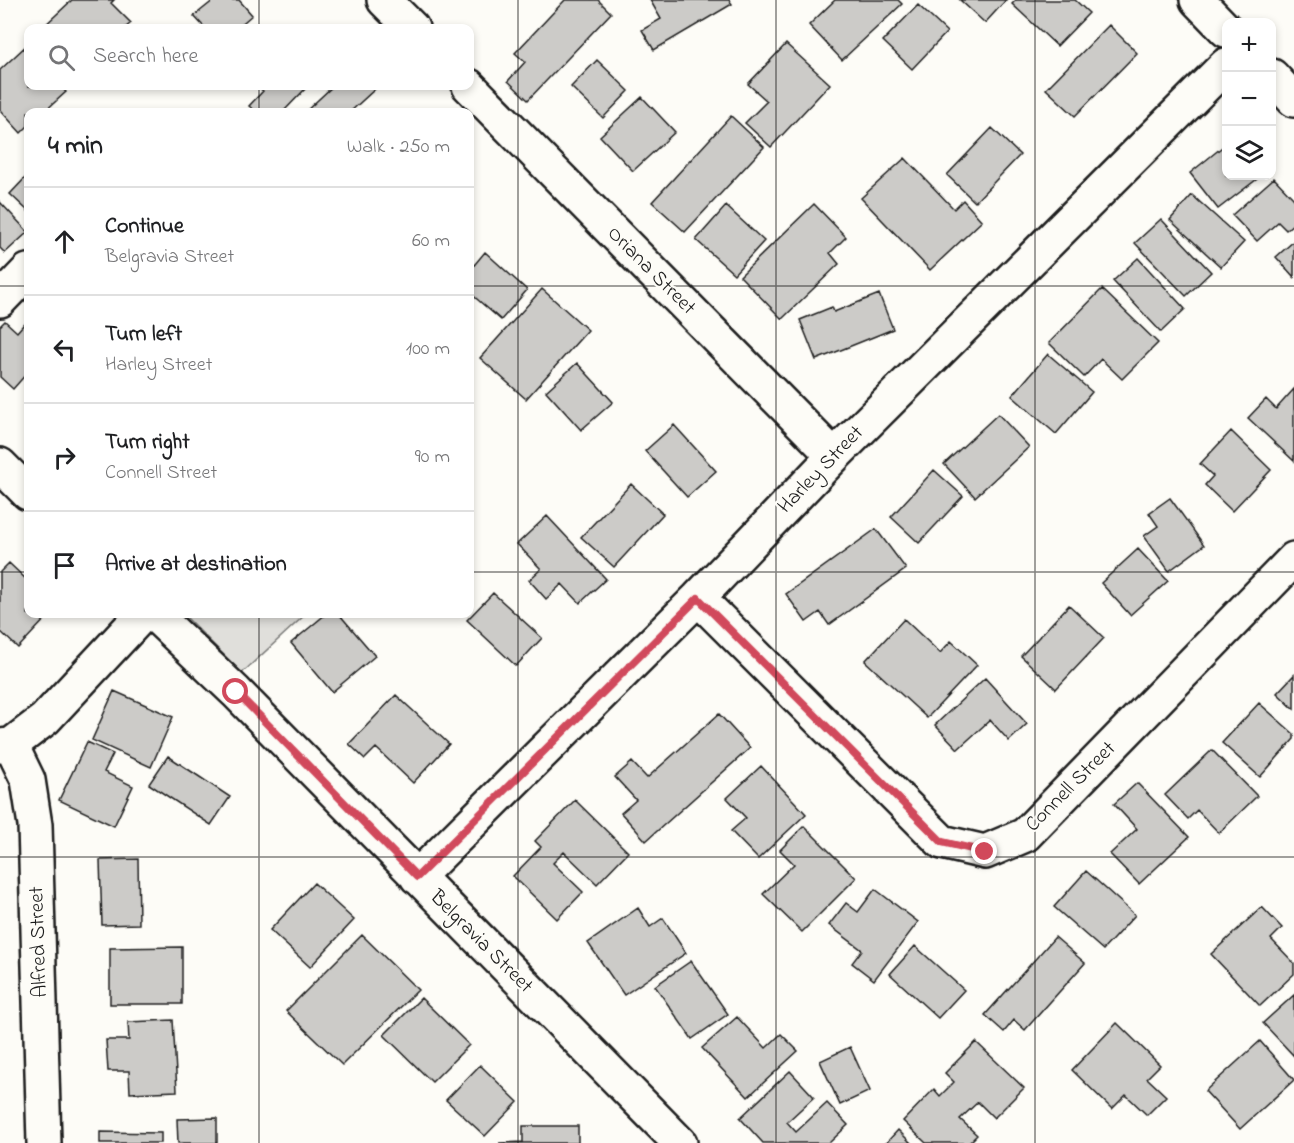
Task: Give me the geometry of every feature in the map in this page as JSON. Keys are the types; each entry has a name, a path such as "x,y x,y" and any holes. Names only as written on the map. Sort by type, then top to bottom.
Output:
{"street":[{"path":"384,0 408,24"},
{"path":"1197,0 1222,25"},
{"name":"Harley Street","path":"417,877 698,598 834,456 1222,70"},
{"path":"1276,80 1294,100"},
{"name":"Oriana Street","path":"473,90 834,456"},
{"path":"0,300 24,275"},
{"path":"0,465 24,489"},
{"name":"Connell Street","path":"698,598 942,842 985,852 1025,836 1294,559"},
{"path":"6,746 45,719 139,618"},
{"name":"Belgravia Street","path":"158,618 236,692 680,1143"},
{"name":"Alfred Street","path":"6,746 28,780 35,825 44,1143"}],"shaded area":[{"path":"187,618 302,618 242,673"}],"building":[{"path":"72,0 114,0 111,3 131,23 130,24 46,24"},
{"path":"214,0 239,0 252,15 242,24 201,24 194,16"},
{"path":"565,0 598,0 611,13 528,100 508,81 525,62 515,53"},
{"path":"650,0 729,0 732,4 654,50 642,30 661,19"},
{"path":"835,0 898,0 902,4 842,60 809,25"},
{"path":"960,0 1006,0 985,23"},
{"path":"1016,0 1075,0 1089,13 1057,46 1012,4"},
{"path":"918,5 947,32 912,69 883,41"},
{"path":"1109,25 1137,53 1075,116 1046,89"},
{"path":"786,44 830,84 771,147 745,123 767,101 748,84"},
{"path":"24,48 24,90 64,90 66,92 48,108 24,108 24,130 21,133 0,110 0,70"},
{"path":"597,60 629,91 603,118 571,87"},
{"path":"304,90 287,108 251,108 249,106 263,91"},
{"path":"329,90 374,90 354,108 309,108"},
{"path":"642,97 675,132 633,171 600,136"},
{"path":"731,116 764,147 685,232 652,202"},
{"path":"992,128 1020,155 975,202 947,175"},
{"path":"1222,147 1222,180 1256,180 1218,209 1190,173"},
{"path":"905,158 954,209 963,200 982,221 930,270 861,198"},
{"path":"24,179 24,207 10,194"},
{"path":"1272,180 1276,180 1294,199 1294,223 1286,230 1278,222 1257,241 1232,215"},
{"path":"1192,195 1244,242 1221,267 1170,220"},
{"path":"0,202 24,228 24,236 5,253 0,248"},
{"path":"814,204 846,237 830,253 839,264 782,319 740,276"},
{"path":"726,206 764,241 734,274 696,240"},
{"path":"1161,219 1211,272 1186,296 1135,243"},
{"path":"1294,241 1294,277 1276,257"},
{"path":"485,252 527,290 501,320 474,296 474,265"},
{"path":"1138,258 1185,309 1161,332 1113,281"},
{"path":"542,289 588,330 526,399 480,358"},
{"path":"1102,289 1158,343 1122,379 1101,359 1084,377 1049,343"},
{"path":"879,294 893,329 816,360 800,320 832,307 834,312"},
{"path":"5,321 17,332 24,324 24,377 13,389 0,377 0,326"},
{"path":"1048,354 1092,392 1056,434 1012,396"},
{"path":"577,363 613,402 581,430 546,391"},
{"path":"1294,389 1294,461 1248,418 1266,399 1276,409"},
{"path":"998,414 1029,447 975,497 944,464"},
{"path":"674,425 716,471 687,497 645,451"},
{"path":"1231,431 1271,470 1232,511 1205,485 1213,476 1200,464"},
{"path":"934,470 963,496 919,543 891,517"},
{"path":"631,484 663,514 614,567 581,537"},
{"path":"1170,498 1204,545 1169,571 1144,536 1158,526 1149,513"},
{"path":"547,516 606,579 580,603 562,584 546,599 529,580 541,569 517,544"},
{"path":"876,529 906,569 829,625 820,612 806,622 786,594"},
{"path":"1138,549 1168,581 1130,615 1101,583"},
{"path":"9,563 24,577 24,618 46,618 18,648 0,631 0,572"},
{"path":"493,593 542,638 516,666 467,620 474,618 474,613"},
{"path":"1069,605 1104,638 1056,689 1021,656"},
{"path":"321,618 342,618 375,656 332,692 291,643"},
{"path":"904,619 940,653 951,641 977,665 927,718 865,661"},
{"path":"1294,675 1294,709 1277,693"},
{"path":"985,678 1027,724 1009,741 990,720 958,749 935,725"},
{"path":"114,691 173,717 151,767 92,740"},
{"path":"396,695 449,744 413,783 376,748 365,759 349,744"},
{"path":"1259,703 1294,734 1294,739 1260,777 1222,743"},
{"path":"719,714 750,748 646,841 621,813 636,800 615,777 632,762 647,778"},
{"path":"87,742 113,754 104,772 133,786 114,826 59,800"},
{"path":"1212,750 1257,796 1219,833 1197,810 1188,819 1165,795"},
{"path":"168,756 230,797 211,825 149,784"},
{"path":"761,766 806,814 758,859 731,831 746,818 727,798"},
{"path":"1137,783 1189,837 1139,884 1110,854 1137,829 1114,804"},
{"path":"575,800 628,852 597,884 564,852 553,863 583,892 557,919 513,876 541,847 535,841"},
{"path":"804,826 856,878 802,932 763,894 794,864 780,850"},
{"path":"138,859 139,924 102,925 100,860"},
{"path":"1086,871 1135,915 1103,950 1054,907"},
{"path":"314,883 354,920 310,967 270,930"},
{"path":"875,889 918,922 874,980 852,963 862,950 829,925 846,903 858,912"},
{"path":"1262,907 1282,928 1271,939 1294,963 1294,974 1260,1006 1211,954"},
{"path":"638,908 650,927 663,918 686,953 624,995 588,943"},
{"path":"362,935 418,990 342,1065 286,1011"},
{"path":"1055,937 1085,963 1025,1030 1014,1020 1004,1032 985,1015"},
{"path":"915,946 964,990 938,1018 890,974"},
{"path":"182,947 182,1004 110,1004 110,948"},
{"path":"691,961 728,1014 692,1039 655,986"},
{"path":"1294,995 1294,1056 1263,1023"},
{"path":"421,998 469,1045 432,1082 384,1035"},
{"path":"737,1017 766,1048 781,1034 798,1051 748,1097 702,1048"},
{"path":"173,1020 177,1091 130,1093 129,1071 108,1071 106,1040 129,1040 128,1022"},
{"path":"1117,1023 1160,1065 1147,1078 1166,1096 1147,1115 1126,1095 1112,1109 1072,1070"},
{"path":"1260,1041 1294,1080 1240,1129 1205,1091"},
{"path":"976,1042 1024,1088 994,1118 978,1102 960,1119 977,1135 969,1143 926,1143 903,1121 934,1089 940,1096 954,1082 945,1073"},
{"path":"850,1047 870,1091 840,1105 820,1061"},
{"path":"480,1065 518,1102 485,1136 446,1100"},
{"path":"790,1071 814,1097 787,1122 796,1132 827,1103 848,1125 829,1143 763,1143 740,1118"},
{"path":"217,1118 217,1143 178,1143 177,1119"},
{"path":"523,1126 578,1126 578,1143 499,1143 523,1142"},
{"path":"898,1130 911,1143 886,1143"},
{"path":"100,1132 161,1133 161,1143 100,1143"}],"route":[{"path":"236,692 417,877 698,598 942,842 985,852"}]}
